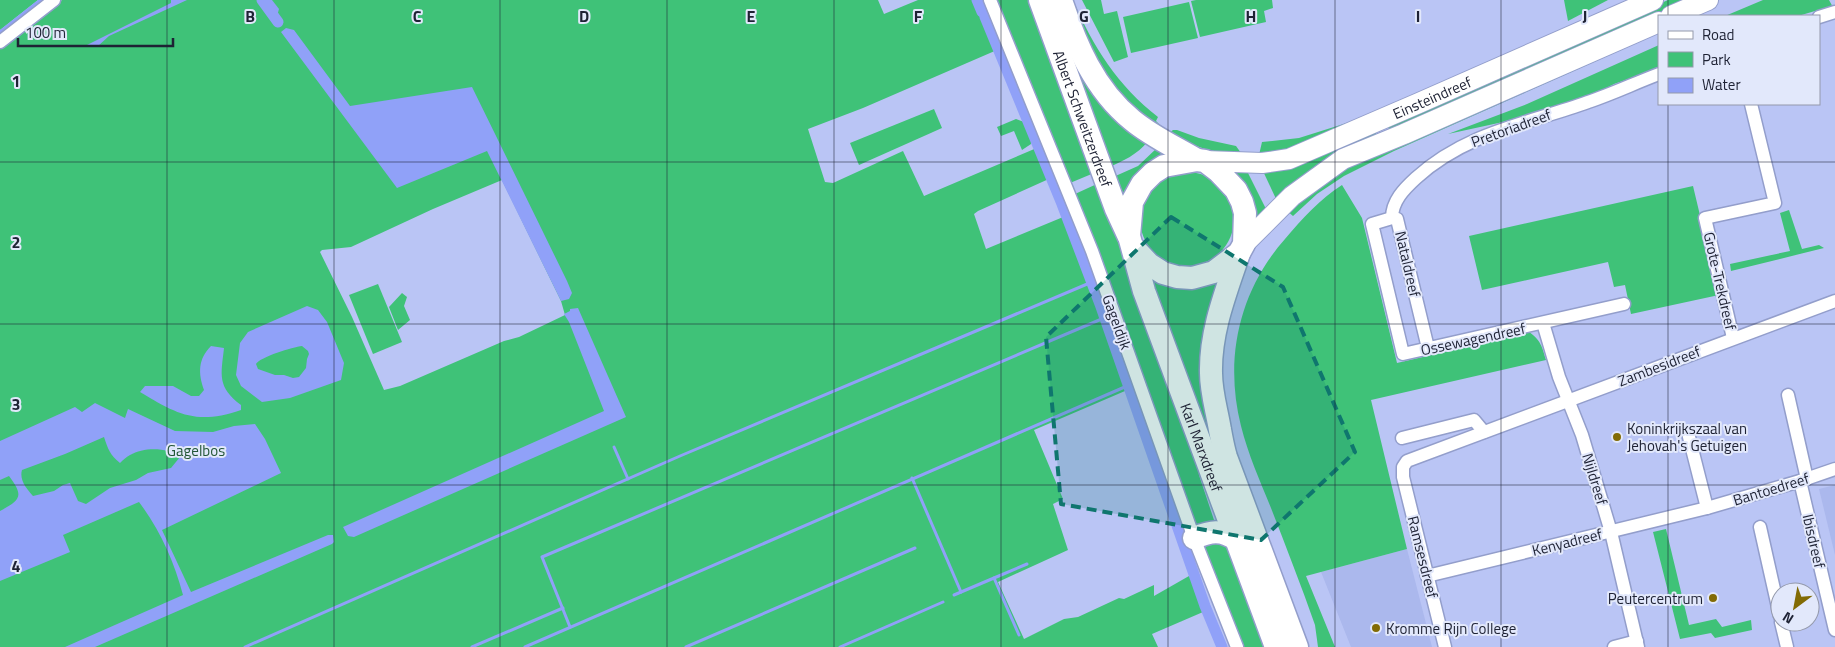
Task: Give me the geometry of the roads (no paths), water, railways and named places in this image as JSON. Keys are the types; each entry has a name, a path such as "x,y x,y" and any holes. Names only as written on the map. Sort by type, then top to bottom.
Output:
{"highway":[{"name":"Albert Schweitzerdreef","path":"1040,0 1116,209 1131,241"},
{"name":"Albert Schweitzerdreef","path":"1061,0 1084,58 1106,94 1137,124 1201,161"},
{"path":"1201,161 1226,177 1239,196 1245,213 1242,248 1214,272 1202,276 1184,278 1163,273 1149,264 1131,241 1132,202 1142,184 1153,173 1164,166 1201,161"},
{"name":"Karl Marxdreef","path":"1131,241 1144,291 1276,647"},
{"name":"Karl Marxdreef","path":"1242,248 1220,311 1215,335 1211,372 1214,397 1223,449 1297,647"},
{"path":"1202,535 1219,517 1222,500"},
{"path":"1202,535 1229,534 1237,540"}],"main road":[{"name":"Einsteindreef","path":"1201,161 1262,163 1289,159 1419,104 1653,0"},
{"path":"1673,15 1708,0"},
{"name":"Einsteindreef","path":"1242,248 1292,196 1343,159 1658,22"}],"street":[{"path":"0,42 54,0"},
{"name":"Gageldijk","path":"990,0 1092,251 1202,535 1236,647"},
{"path":"1820,17 1835,12"},
{"name":"Pretoriadreef","path":"1392,218 1393,205 1410,183 1432,163 1461,147 1510,126 1588,103 1658,74"},
{"name":"Grote-Trekdreef","path":"1733,338 1705,218 1775,203 1751,105"},
{"name":"Nataldreef","path":"1402,354 1372,224 1392,218 1398,219 1428,348"},
{"name":"Zambesidreef","path":"1403,467 1407,461 1835,301"},
{"name":"Ossewagendreef","path":"1402,354 1543,324 1624,304"},
{"name":"Ossewagendreef","path":"1543,324 1559,377 1569,400"},
{"name":"Ibisdreef","path":"1788,395 1835,630"},
{"name":"Nijldreef","path":"1569,400 1611,532 1638,644"},
{"path":"1402,438 1474,420 1484,432"},
{"path":"1688,434 1707,508"},
{"name":"Ramsesdreef","path":"1403,467 1403,477 1445,647"},
{"name":"Bantoedreef","path":"1707,508 1835,469"},
{"name":"Kenyadreef","path":"1427,576 1707,508"},
{"path":"1760,527 1772,582"},
{"path":"1783,632 1787,647"},
{"path":"1614,647 1638,644"}],"water":[{"path":"38,0 44,0 0,34 0,30"},
{"path":"171,0 187,0 109,36 98,46 90,47 87,45 171,3"},
{"path":"257,0 272,0 279,9 277,16 269,15"},
{"path":"286,28 294,30 350,106 472,87 567,281 572,293 569,299 561,301 487,151 397,188 281,32"},
{"path":"307,306 318,310 327,322 344,363 341,380 290,398 262,402 241,386 236,375 240,343 248,332","holes":["302,346 308,351 306,368 299,377 275,375 258,369 256,364 270,355 292,348"]},
{"path":"578,308 626,417 354,537 348,536 343,527 604,411 569,322 564,314 570,311 570,309"},
{"path":"211,346 224,348 222,380 228,392 241,405 241,410 212,417 188,415 166,407 140,392 145,386 173,386 191,396 199,396 204,390 200,372 201,361"},
{"path":"95,403 125,418 128,409 175,431 213,432 234,426 255,424 265,439 281,473 162,530 191,592 328,535 333,535 334,542 95,647 65,647 183,595 166,546 139,502 63,535 70,552 0,581 0,511 16,500 18,493 9,476 0,480 0,441 75,407 82,412","holes":["104,437 108,448 120,463 136,452 149,449 169,451 180,457 171,468 148,473 136,480 110,488 86,504 78,501 70,483 54,491 33,496 24,484 21,474 22,470"]}],"waterway":[{"path":"262,0 278,22"},
{"path":"977,0 982,12"},
{"path":"985,17 1062,204 1100,304 1205,606 1222,647"},
{"path":"245,647 680,456 1092,282"},
{"path":"570,627 542,557 1104,318"},
{"path":"525,647 1127,386"},
{"path":"614,447 628,479"},
{"path":"912,478 961,592"},
{"path":"686,647 915,548"},
{"path":"1019,635 994,578 1027,564"},
{"path":"954,595 994,578"},
{"path":"840,647 943,602"},
{"path":"472,647 563,608"}],"place":[{"name":"Koninkrijkszaal van Jehovah's Getuigen","path":"1617,437"},
{"name":"Peutercentrum","path":"1713,598"},
{"name":"Kromme Rijn College","path":"1376,628"}],"park label":[{"name":"Gagelbos","path":"196,450"}]}
